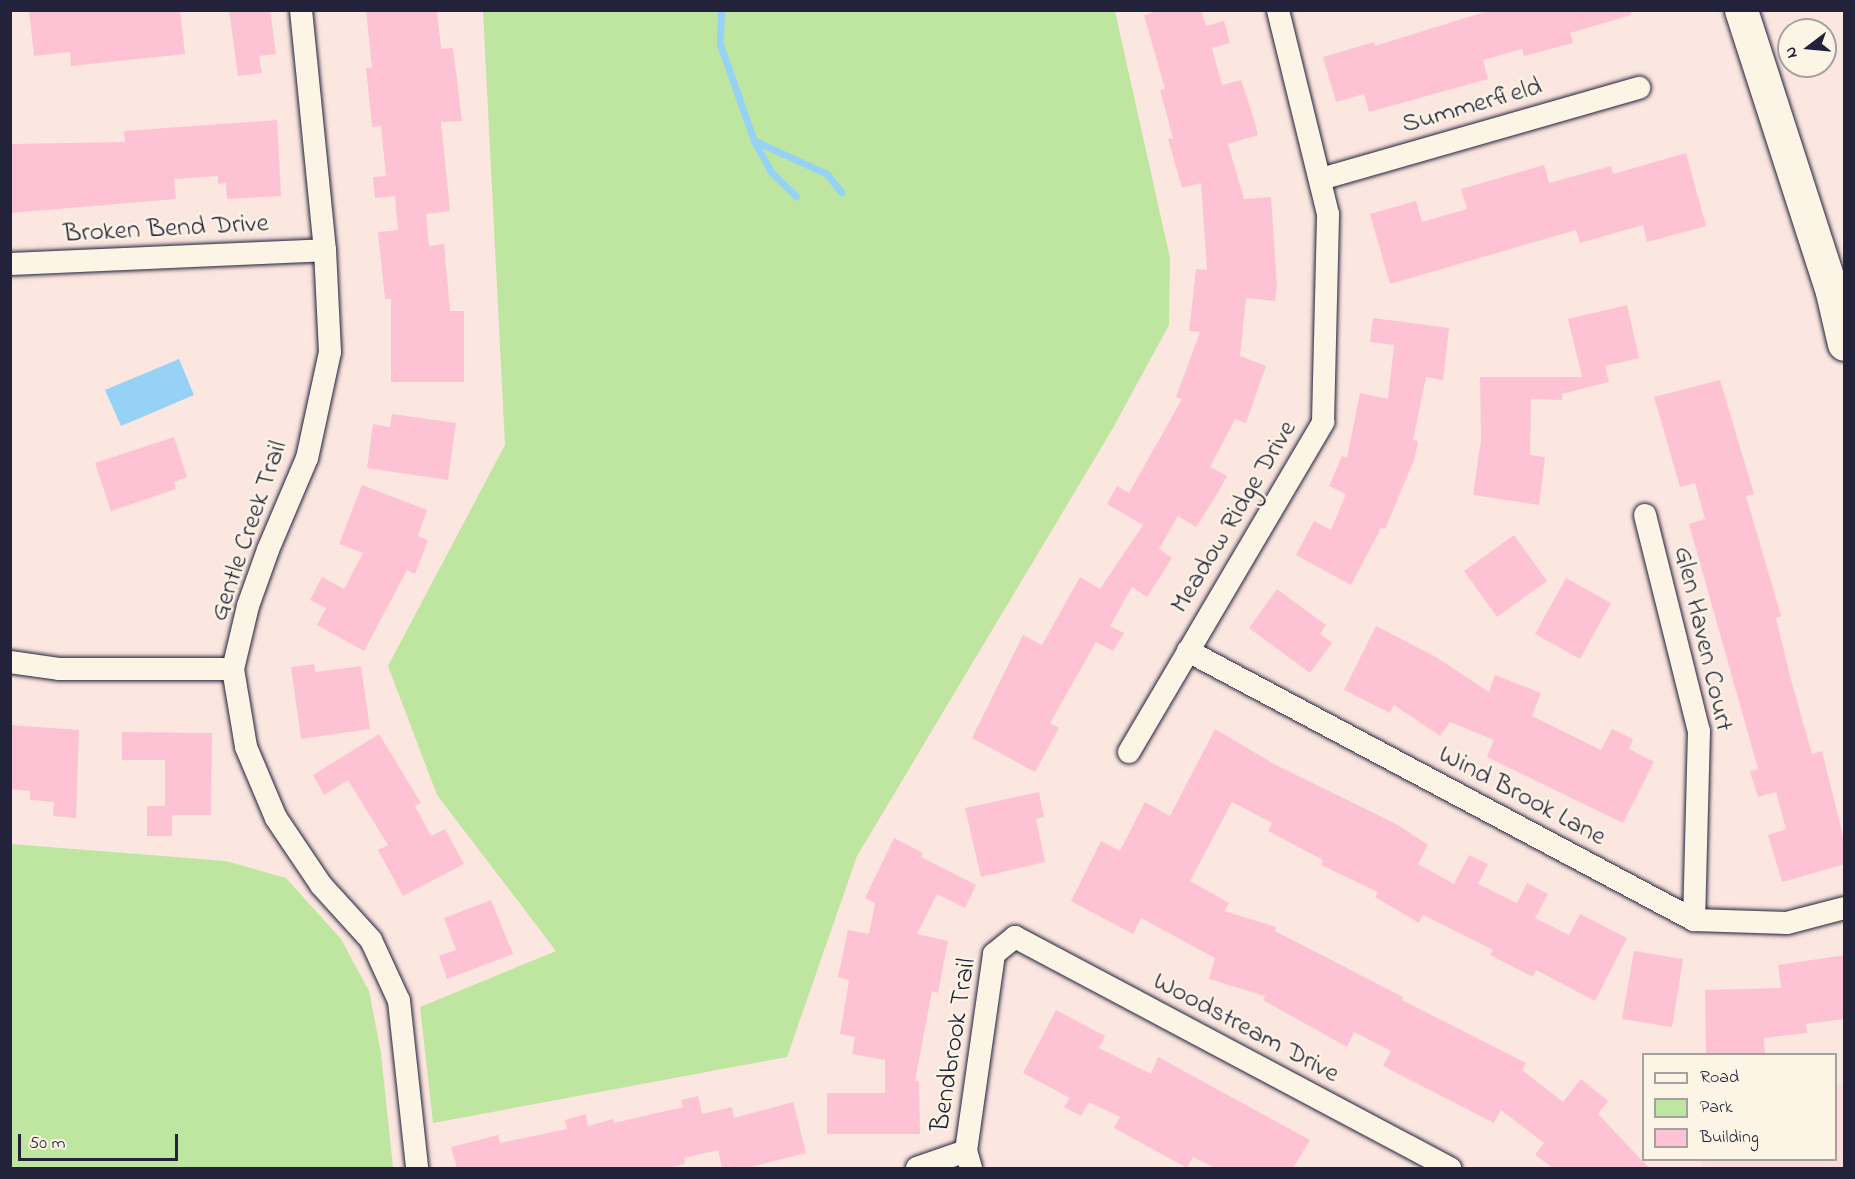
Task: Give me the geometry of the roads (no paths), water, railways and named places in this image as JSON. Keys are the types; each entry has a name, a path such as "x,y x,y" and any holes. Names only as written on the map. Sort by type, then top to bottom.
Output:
{"main road":[{"path":"1741,10 1838,290 1845,344"}],"street":[{"name":"Gentle Creek Trail","path":"301,10 325,250 330,352 307,458 260,572 233,669 246,747 276,819 321,885 370,940 399,1001 417,1168"},
{"name":"Meadow Ridge Drive","path":"1129,752 1323,422 1328,214 1278,10"},
{"name":"Summerfield","path":"1321,179 1639,88"},
{"name":"Broken Bend Drive","path":"10,264 325,250"},
{"name":"Glen Haven Court","path":"1645,515 1699,731 1694,920"},
{"name":"Wind Brook Lane","path":"1188,651 1694,920 1787,923 1845,908"},
{"path":"10,662 59,669 233,669"},
{"name":"Bendbrook Trail","path":"968,1160 994,954 1015,938"},
{"name":"Woodstream Drive","path":"1015,938 1450,1168"},
{"path":"917,1168 968,1160"}],"water":[{"path":"179,359 194,395 121,426 105,390"}],"waterway":[{"path":"721,10 720,44 754,141 771,172 796,196"},
{"path":"755,141 827,174 841,192"}]}
